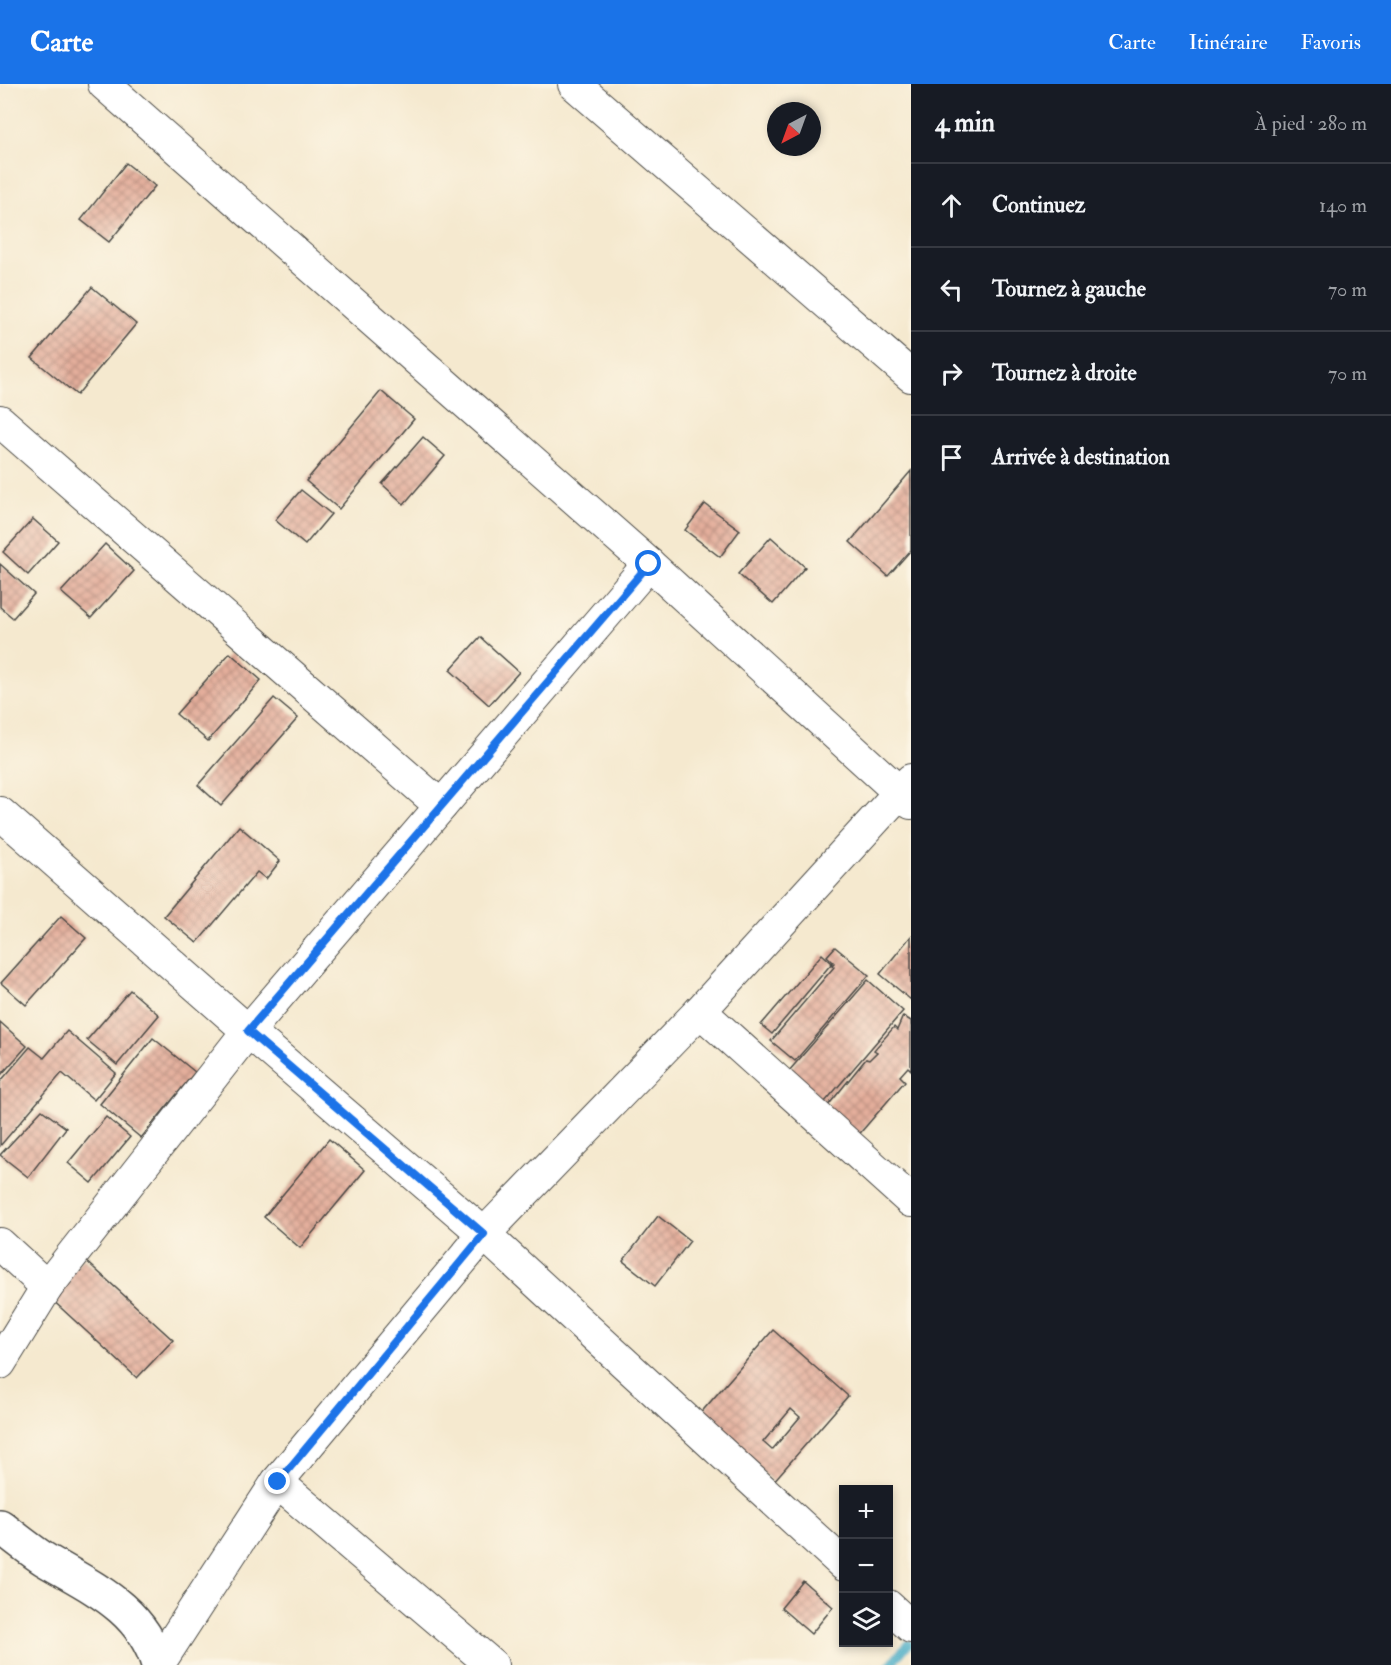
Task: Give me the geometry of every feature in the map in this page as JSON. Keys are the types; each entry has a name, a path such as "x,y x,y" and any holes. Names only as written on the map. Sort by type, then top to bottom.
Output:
{"street":[{"path":"105,84 907,792 700,1011 484,1234 278,1482 158,1665"},
{"path":"574,84 911,376"},
{"path":"0,421 441,806"},
{"path":"0,1363 47,1287 248,1031 649,564"},
{"path":"0,813 484,1234 839,1561"},
{"path":"700,1011 911,1201"},
{"path":"0,1244 47,1287"},
{"path":"278,1482 492,1665"},
{"path":"0,1526 42,1557 114,1600 138,1624 151,1643 158,1665"},
{"path":"893,1611 911,1627"}],"building":[{"path":"126,163 155,186 109,242 81,220"},
{"path":"92,287 136,324 77,395 32,358"},
{"path":"381,391 414,419 339,509 306,481"},
{"path":"423,437 445,456 404,504 382,484"},
{"path":"911,471 911,550 888,576 850,542"},
{"path":"301,490 331,514 305,545 275,520"},
{"path":"705,504 740,530 720,557 685,530"},
{"path":"33,519 58,541 28,575 3,552"},
{"path":"771,537 805,567 773,604 738,574"},
{"path":"105,544 134,571 91,618 61,592"},
{"path":"0,564 34,594 13,618 0,607"},
{"path":"480,637 519,672 489,705 450,670"},
{"path":"230,653 261,680 208,741 176,714"},
{"path":"274,698 298,718 221,806 198,785"},
{"path":"239,826 280,861 266,879 257,872 197,943 164,916"},
{"path":"61,916 86,938 26,1005 1,983"},
{"path":"911,936 911,1000 880,974"},
{"path":"835,947 869,975 795,1061 771,1041 834,967 832,965 834,963 827,956"},
{"path":"822,954 832,963 772,1034 761,1025"},
{"path":"868,980 903,1011 818,1110 782,1079"},
{"path":"130,990 159,1015 117,1065 87,1040"},
{"path":"903,1016 911,1021 911,1070 908,1067 900,1076 905,1081 855,1139 822,1113 866,1059 869,1060 877,1052 874,1050 894,1027 897,1030"},
{"path":"0,1022 27,1046 0,1076"},
{"path":"67,1031 116,1073 94,1100 62,1073 0,1146 0,1082 30,1047 44,1058"},
{"path":"153,1038 195,1072 141,1138 100,1104"},
{"path":"42,1110 66,1128 28,1177 0,1155"},
{"path":"106,1117 130,1137 92,1183 68,1163"},
{"path":"329,1139 365,1170 300,1248 264,1217"},
{"path":"658,1216 690,1241 655,1286 623,1261"},
{"path":"83,1258 173,1340 137,1378 48,1296"},
{"path":"773,1330 848,1396 773,1482 698,1416","holes":["791,1409 800,1417 772,1450 763,1442"]},
{"path":"803,1581 833,1607 811,1634 781,1608"}],"waterway":[{"path":"890,1665 908,1644"}],"route":[{"path":"278,1482 484,1234 248,1031 649,564"}]}
